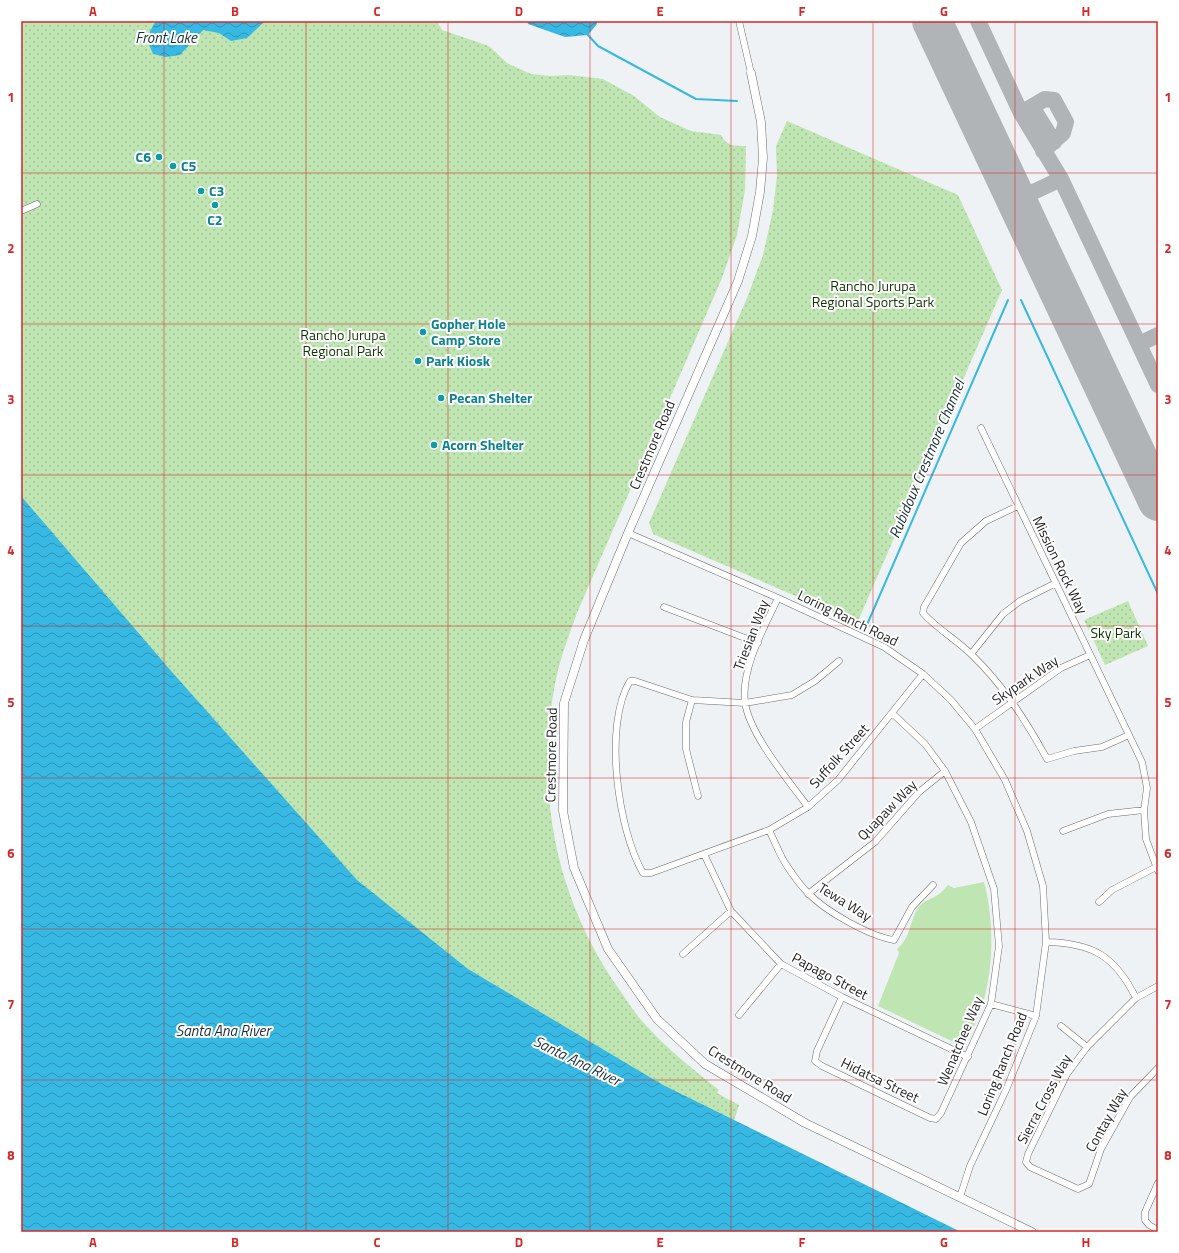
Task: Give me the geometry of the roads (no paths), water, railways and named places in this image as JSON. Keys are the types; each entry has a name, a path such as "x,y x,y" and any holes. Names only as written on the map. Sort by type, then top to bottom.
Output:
{"street":[{"path":"739,21 751,73"},
{"name":"Crestmore Road","path":"751,73 761,122 763,158 760,192 752,236 738,281 628,533 584,640 564,703 563,811 574,868 608,949 657,1019 705,1064 805,1123 1032,1232"},
{"path":"21,211 38,204"},
{"name":"Mission Rock Way","path":"981,428 1142,762 1147,788 1144,810 1146,839 1157,868"},
{"path":"1018,506 986,521 961,543 923,613 971,654 994,677 1014,702 1047,759 1074,751 1102,747 1129,735"},
{"name":"Loring Ranch Road","path":"628,533 884,646 923,674 951,700 975,729 1006,780 1027,831 1043,886 1046,942 1036,1016 1006,1090 970,1166 960,1197"},
{"path":"971,654 1003,614 1020,601 1056,584"},
{"name":"Triesian Way","path":"778,598 747,672 745,702 760,740 808,807"},
{"path":"664,607 758,643"},
{"name":"Skypark Way","path":"975,729 1061,668 1090,655"},
{"path":"698,796 686,749 686,722 692,700 745,702 792,695 815,681 839,661"},
{"name":"Suffolk Street","path":"692,700 635,680 630,681 625,688 619,709 615,764 622,815 643,873 651,872 704,854 769,830 808,807 838,780 923,674"},
{"name":"Wenatchee Way","path":"892,712 926,744 945,771 971,822 994,889 999,946 991,1004 968,1057 941,1113 936,1119"},
{"name":"Quapaw Way","path":"808,894 875,842 919,792 945,771"},
{"path":"1062,831 1108,814 1144,810"},
{"name":"Tewa Way","path":"769,830 786,865 808,894 834,913 858,927 894,940 912,907 933,885"},
{"name":"Papago Street","path":"704,854 731,911 781,964 842,997 968,1057"},
{"path":"1099,902 1112,890 1157,868"},
{"path":"683,954 731,911"},
{"path":"1046,942 1078,945 1096,951 1127,979 1136,998"},
{"path":"739,1015 781,964"},
{"name":"Sierra Cross Way","path":"1082,1188 1078,1190 1030,1167 1026,1162 1028,1154 1067,1074 1087,1047 1136,998 1158,986"},
{"name":"Hidatsa Street","path":"842,997 817,1051 815,1061 822,1066 930,1118 936,1119"},
{"path":"991,1004 1036,1016"},
{"path":"1061,1026 1087,1047"},
{"name":"Contay Way","path":"1082,1188 1089,1184 1101,1149 1130,1097 1158,1068"},
{"path":"1158,1183 1145,1212 1145,1220 1149,1225 1158,1230"}],"water":[{"name":"Front Lake","path":"156,21 265,21 247,38 231,41 219,33 203,30 180,55 166,57 153,54 148,41 149,34"},
{"path":"527,21 596,21 597,24 588,35 565,37 528,24"},
{"name":"Santa Ana River","path":"21,496 172,672 357,880 468,969 663,1085 961,1232 21,1232"}],"waterway":[{"name":"Rubidoux Crestmore Channel","path":"588,35 598,46 696,99 737,101"},
{"name":"Rubidoux Crestmore Channel","path":"866,627 1008,300"},
{"name":"Rubidoux Crestmore Channel","path":"1021,300 1158,594"}],"place":[{"name":"C6","path":"159,157"},
{"name":"C5","path":"173,166"},
{"name":"C3","path":"201,191"},
{"name":"C2","path":"215,205"},
{"name":"Gopher Hole Camp Store","path":"423,332"},
{"name":"Park Kiosk","path":"418,361"},
{"name":"Pecan Shelter","path":"441,398"},
{"name":"Acorn Shelter","path":"434,445"}],"park label":[{"name":"Rancho Jurupa Regional Sports Park","path":"873,294"},
{"name":"Rancho Jurupa Regional Park","path":"343,344"},
{"name":"Sky Park","path":"1116,633"}]}
